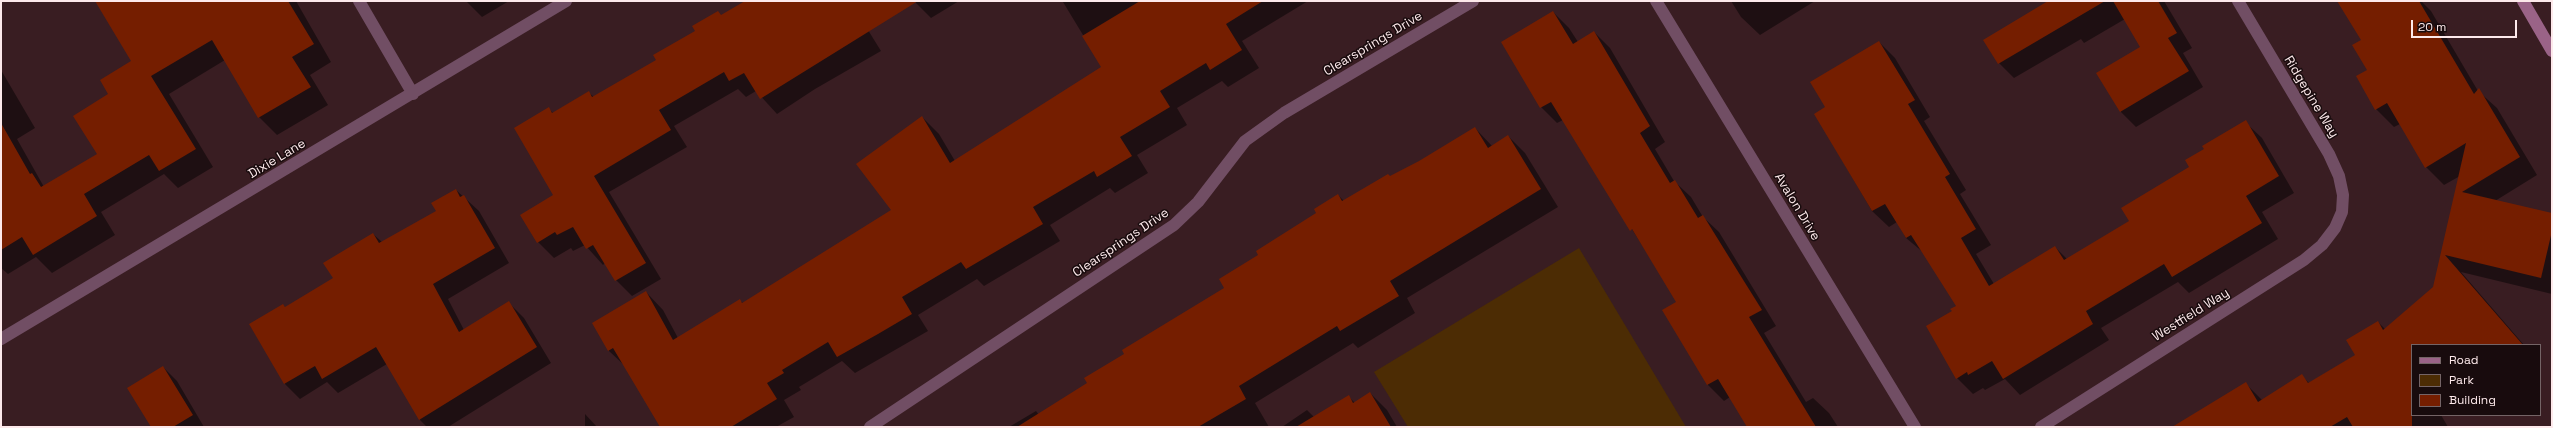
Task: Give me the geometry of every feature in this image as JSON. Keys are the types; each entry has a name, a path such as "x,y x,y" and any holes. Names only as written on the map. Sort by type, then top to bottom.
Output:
{"main road":[{"path":"2523,1 2552,51"}],"street":[{"path":"359,1 414,94"},
{"name":"Dixie Lane","path":"1,339 414,94 566,1"},
{"name":"Clearsprings Drive","path":"870,427 1174,225 1198,202 1245,141 1284,113 1472,1"},
{"name":"Avalon Drive","path":"1656,1 1914,427"},
{"name":"Ridgepine Way","path":"2238,1 2329,154 2339,176 2343,195 2342,212"},
{"name":"Westfield Way","path":"2041,427 2304,260 2322,245 2335,228 2342,212"}],"green space":[{"path":"1579,248 1686,427 1408,427 1374,372"}],"building":[{"path":"95,1 288,1 314,44 292,57 311,87 258,118 212,40 151,76 196,149 159,171 149,155 84,194 97,216 33,255 22,237 1,250 1,123 30,174 32,173 41,187 97,154 73,116 108,94 100,80 131,61"},
{"path":"745,1 918,1 760,99 744,73 729,81 724,72 659,110 671,130 594,176 646,263 615,281 593,245 586,249 573,227 557,235 555,232 537,243 520,215 553,195 514,128 549,107 552,113 589,91 592,97 656,60 653,55 695,31 692,26 718,11 721,15"},
{"path":"1140,1 1263,1 1226,24 1242,50 1210,70 1206,63 1160,91 1170,107 1120,137 1132,156 1097,177 1094,171 1033,207 1043,224 966,269 961,262 902,297 912,314 837,357 828,342 782,370 784,373 767,383 777,399 731,427 660,427 613,348 608,351 592,323 646,291 673,340 740,299 742,303 891,210 856,164 922,116 950,163 1101,67 1082,36"},
{"path":"2048,1 2105,1 1998,64 1983,40"},
{"path":"2113,1 2158,1 2177,33 2168,38 2189,71 2120,112 2096,73 2140,47"},
{"path":"2337,1 2419,1 2474,94 2479,88 2520,157 2462,192 2552,213 2552,231 2541,278 2445,255 2522,344 2411,344 2412,427 2353,427 2347,417 2330,427 2172,427 2246,382 2258,402 2302,374 2308,383 2355,355 2346,340 2378,321 2383,330 2433,287 2466,143 2425,168 2387,103 2375,110 2356,76 2367,70 2352,45 2361,40"},
{"path":"1553,11 1573,44 1594,31 1650,126 1640,133 1670,183 1675,180 1698,218 1703,215 1762,310 1749,317 1816,427 1747,427 1718,379 1707,385 1662,310 1676,302 1632,229 1630,231 1551,102 1540,108 1501,42"},
{"path":"1879,41 1915,100 1908,104 1950,174 1945,177 1976,229 1961,238 1989,286 2055,246 2064,260 2129,221 2121,208 2189,167 2185,160 2204,149 2202,146 2246,120 2279,176 2246,196 2262,223 2172,277 2164,264 2086,311 2093,324 2003,379 1992,361 1968,375 1967,372 1956,379 1926,326 1952,311 1950,309 1956,306 1911,235 1906,238 1885,204 1872,211 1814,114 1825,107 1810,82"},
{"path":"1475,127 1488,148 1508,135 1541,189 1390,281 1399,296 1340,331 1337,326 1239,386 1246,399 1198,427 1017,427 1087,383 1084,378 1124,354 1122,350 1224,288 1219,279 1258,255 1256,251 1316,213 1314,209 1338,194 1342,201 1388,174 1390,176 1419,161"},
{"path":"456,189 460,197 464,195 495,248 433,284 459,332 509,301 537,347 419,420 376,347 322,379 315,366 284,384 249,324 283,304 285,307 333,278 323,263 373,233 379,243 436,211 431,203"},
{"path":"163,366 193,415 173,427 151,427 127,388"},
{"path":"1370,392 1391,427 1296,427 1349,395 1353,403"}]}
